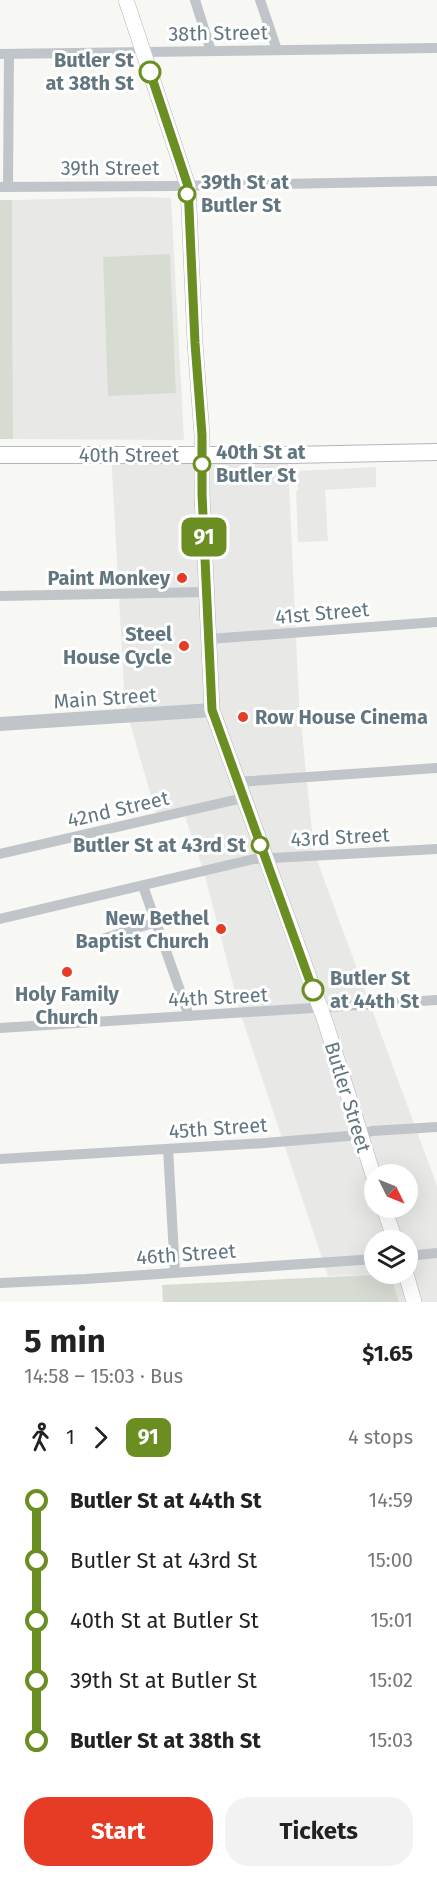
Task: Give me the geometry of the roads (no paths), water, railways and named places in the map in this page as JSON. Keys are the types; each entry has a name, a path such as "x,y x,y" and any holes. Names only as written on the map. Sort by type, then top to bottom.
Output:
{"main road":[{"name":"Butler Street","path":"126,0 188,186 212,710 320,1009 369,1164"},
{"name":"40th Street","path":"0,455 437,452"},
{"path":"408,1284 414,1302"}],"street":[{"path":"195,0 211,51"},
{"path":"260,0 277,50"},
{"name":"38th Street","path":"4,54 437,48"},
{"path":"4,54 4,187"},
{"name":"39th Street","path":"4,187 437,181"},
{"path":"0,596 206,592"},
{"name":"41st Street","path":"209,639 437,622"},
{"name":"Main Street","path":"0,724 212,710"},
{"path":"237,782 437,768"},
{"name":"42nd Street","path":"0,854 243,798"},
{"name":"43rd Street","path":"0,919 254,859 437,849"},
{"path":"143,886 189,1016"},
{"path":"99,940 156,922"},
{"name":"44th Street","path":"0,1028 437,1000"},
{"name":"45th Street","path":"0,1158 168,1149 437,1127"},
{"path":"168,1149 175,1272"},
{"path":"418,1255 437,1253"},
{"name":"46th Street","path":"0,1283 364,1260"}],"place":[{"name":"Butler St at 38th St","path":"150,72"},
{"name":"39th St at Butler St","path":"187,194"},
{"name":"40th St at Butler St","path":"202,464"},
{"name":"Paint Monkey","path":"182,578"},
{"name":"Steel House Cycle","path":"184,646"},
{"name":"Row House Cinema","path":"243,717"},
{"name":"Butler St at 43rd St","path":"260,845"},
{"name":"New Bethel Baptist Church","path":"221,929"},
{"name":"Holy Family Church","path":"67,972"},
{"name":"Butler St at 44th St","path":"313,990"}]}
